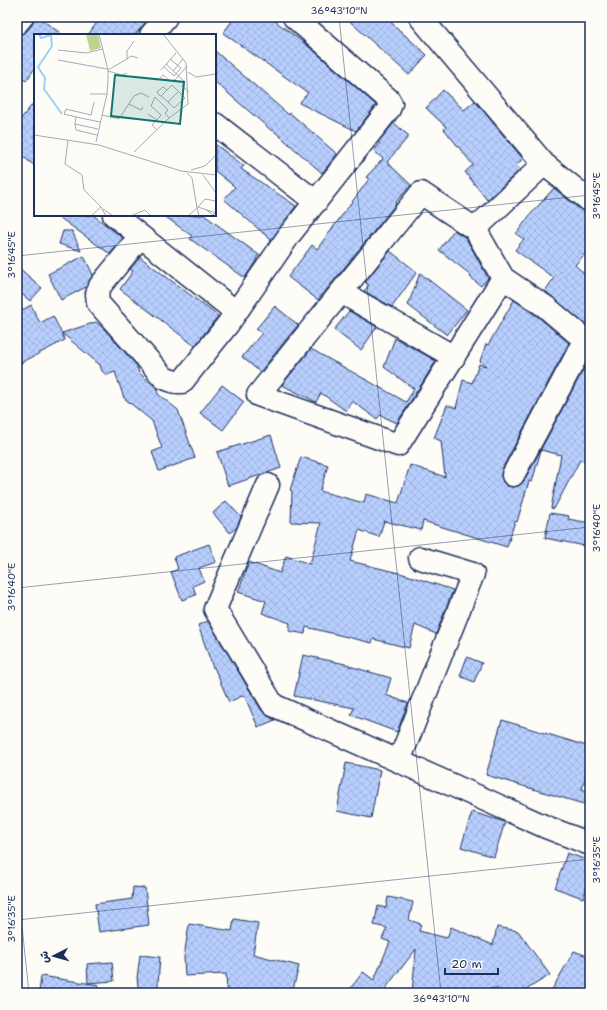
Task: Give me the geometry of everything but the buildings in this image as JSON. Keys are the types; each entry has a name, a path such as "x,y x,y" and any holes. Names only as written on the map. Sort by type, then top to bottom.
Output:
{"street":[{"path":"17,23 22,17"},
{"path":"153,34 166,17"},
{"path":"420,17 544,164 590,201"},
{"path":"140,237 100,286 98,303 164,378 175,382 182,382 236,312 290,234 389,109 390,104 388,99 304,20"},
{"path":"216,125 316,202"},
{"path":"475,229 544,164"},
{"path":"503,278 398,445 258,395 421,193 475,229 503,278 546,307 587,342 513,475"},
{"path":"115,216 236,312"},
{"path":"341,292 454,357"},
{"path":"268,485 215,610 272,705 546,827 590,844"},
{"path":"399,761 472,574 420,558"}]}
